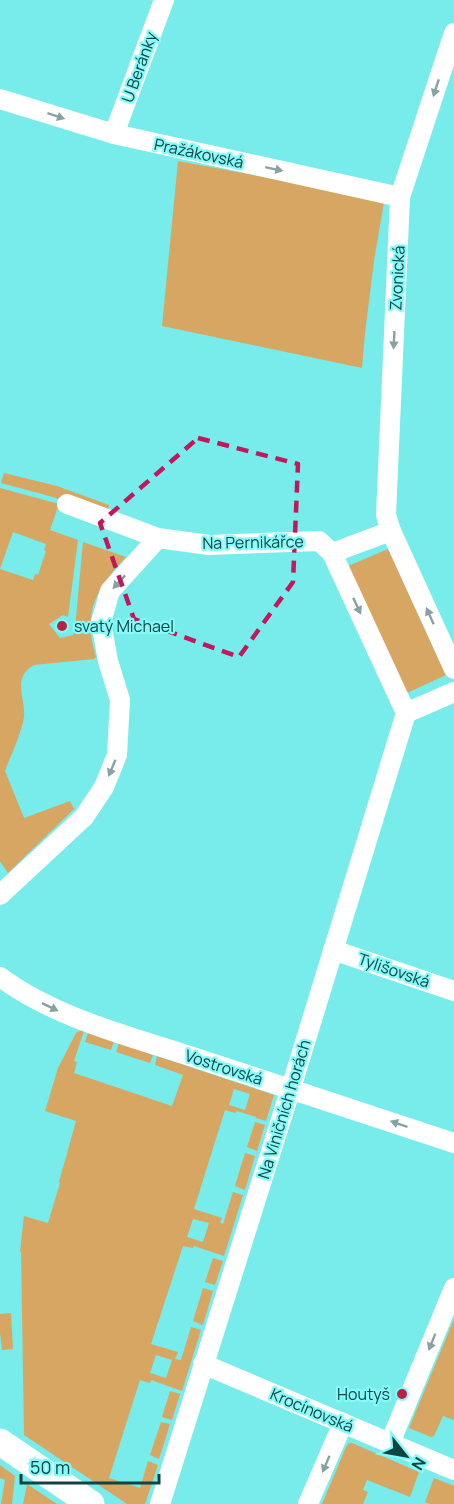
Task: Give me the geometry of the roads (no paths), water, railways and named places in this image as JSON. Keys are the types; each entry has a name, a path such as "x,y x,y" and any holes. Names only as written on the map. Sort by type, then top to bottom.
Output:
{"street":[{"name":"U Beránky","path":"114,135 164,0"},
{"name":"Zvonická","path":"391,531 386,515 400,197 454,33"},
{"name":"Pražákovská","path":"0,99 114,135 400,197"},
{"name":"Na Pernikářce","path":"67,504 158,538 209,545 319,541 332,553"},
{"path":"454,669 391,531 332,553 406,713 454,692"},
{"path":"0,895 84,818 104,787 117,755 120,700 108,661 101,622 110,591 158,538"},
{"name":"Na Viničních horách","path":"160,1504 406,713"},
{"name":"Tylišovská","path":"333,950 454,991"},
{"name":"Vostrovská","path":"0,977 39,1001 75,1018 454,1143"},
{"path":"390,1443 454,1288"},
{"name":"Krocínovská","path":"203,1364 454,1470"},
{"path":"308,1504 343,1423"},
{"path":"0,1442 91,1504"}],"place":[{"name":"svatý Michael","path":"62,626"},
{"name":"Houtyš","path":"402,1394"}]}
